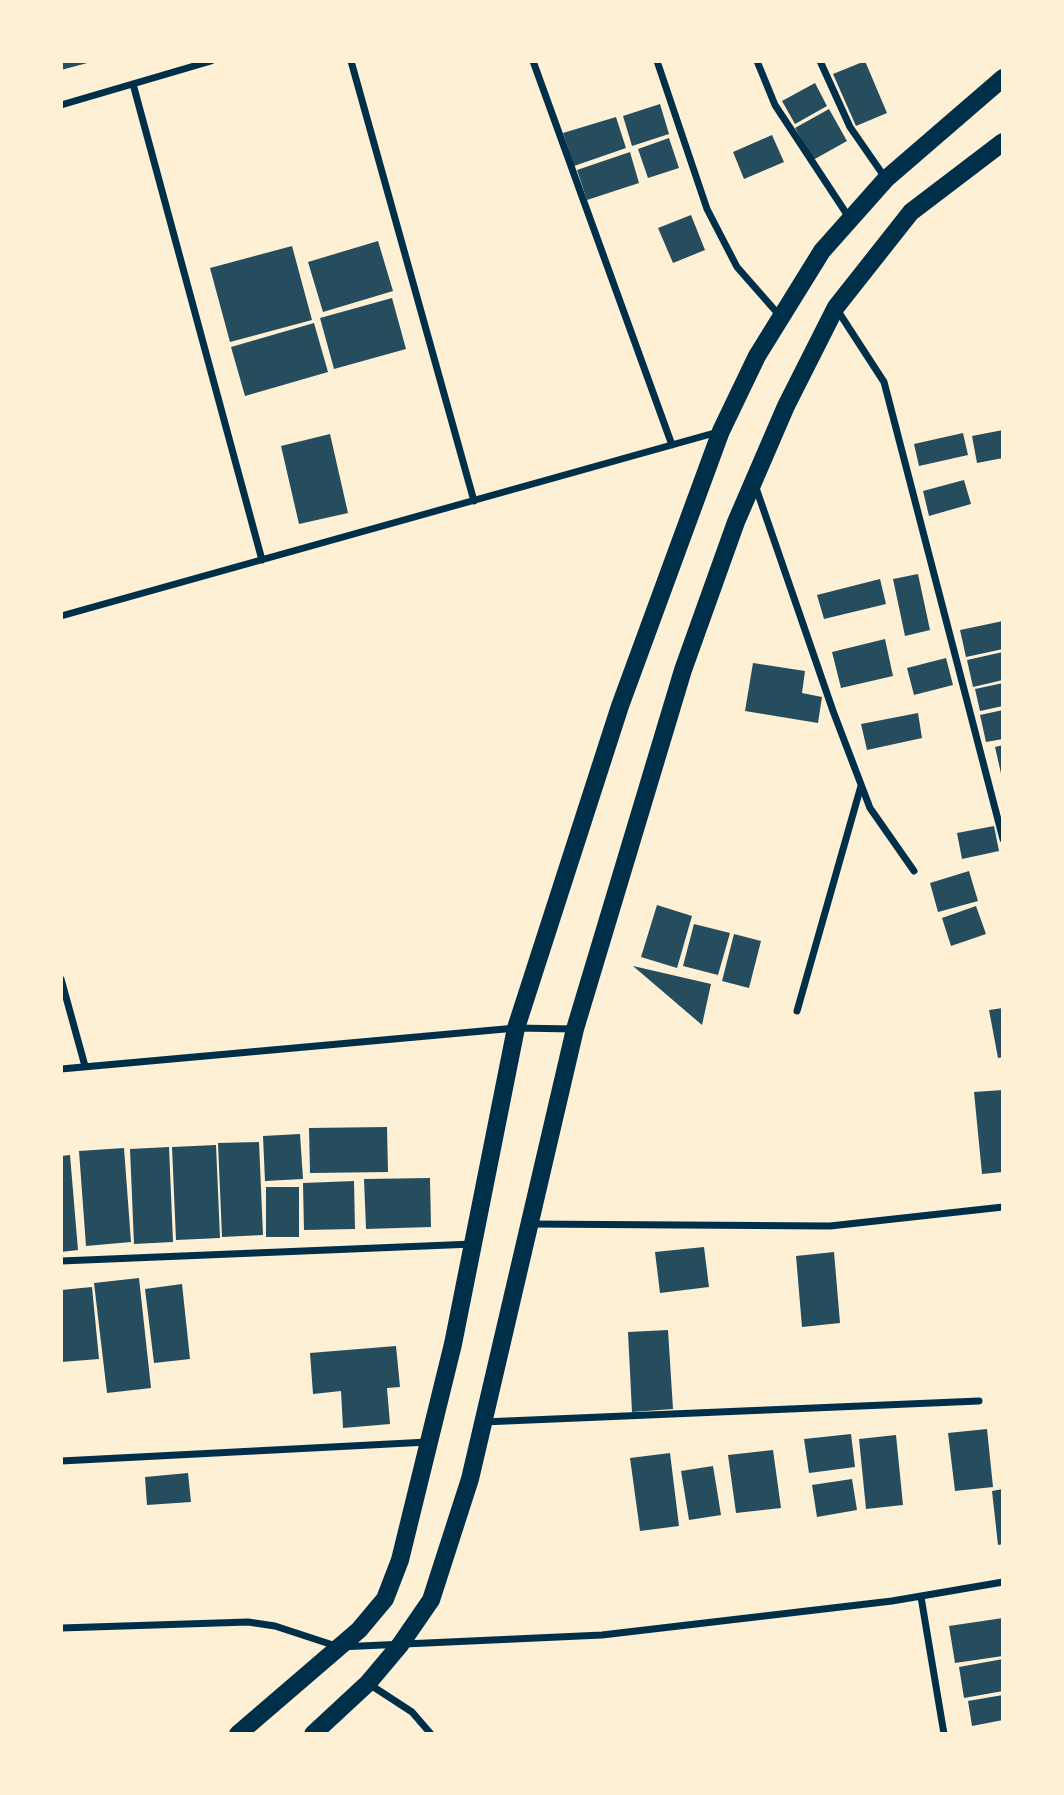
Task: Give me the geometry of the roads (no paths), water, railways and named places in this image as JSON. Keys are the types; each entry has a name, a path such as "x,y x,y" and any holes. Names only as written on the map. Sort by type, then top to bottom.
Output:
{"main road":[{"path":"238,1734 339,1647 385,1599 400,1560 473,1244 516,1028 620,706 721,431 757,356 822,251 886,178 1003,78"},
{"path":"313,1734 368,1684 400,1645 430,1600 470,1479 575,1029 683,670 753,482 786,406 836,307 912,212 1003,142"}],"street":[{"path":"61,105 211,61"},
{"path":"351,61 474,501"},
{"path":"533,61 672,445"},
{"path":"657,61 707,209 737,267 782,317"},
{"path":"757,61 775,104 850,220"},
{"path":"820,61 850,127 886,178"},
{"path":"132,84 262,560"},
{"path":"836,307 884,382 1003,839"},
{"path":"61,616 721,431"},
{"path":"753,482 870,808 914,871"},
{"path":"797,1011 862,786"},
{"path":"61,979 85,1066"},
{"path":"61,1069 516,1028 575,1029"},
{"path":"529,1224 830,1226 1003,1207"},
{"path":"61,1261 473,1244"},
{"path":"483,1422 979,1401"},
{"path":"61,1461 429,1443"},
{"path":"61,1629 248,1622 275,1626 339,1647 603,1635 921,1597 1003,1582"},
{"path":"921,1597 944,1734"},
{"path":"368,1684 412,1712 430,1734"}]}
